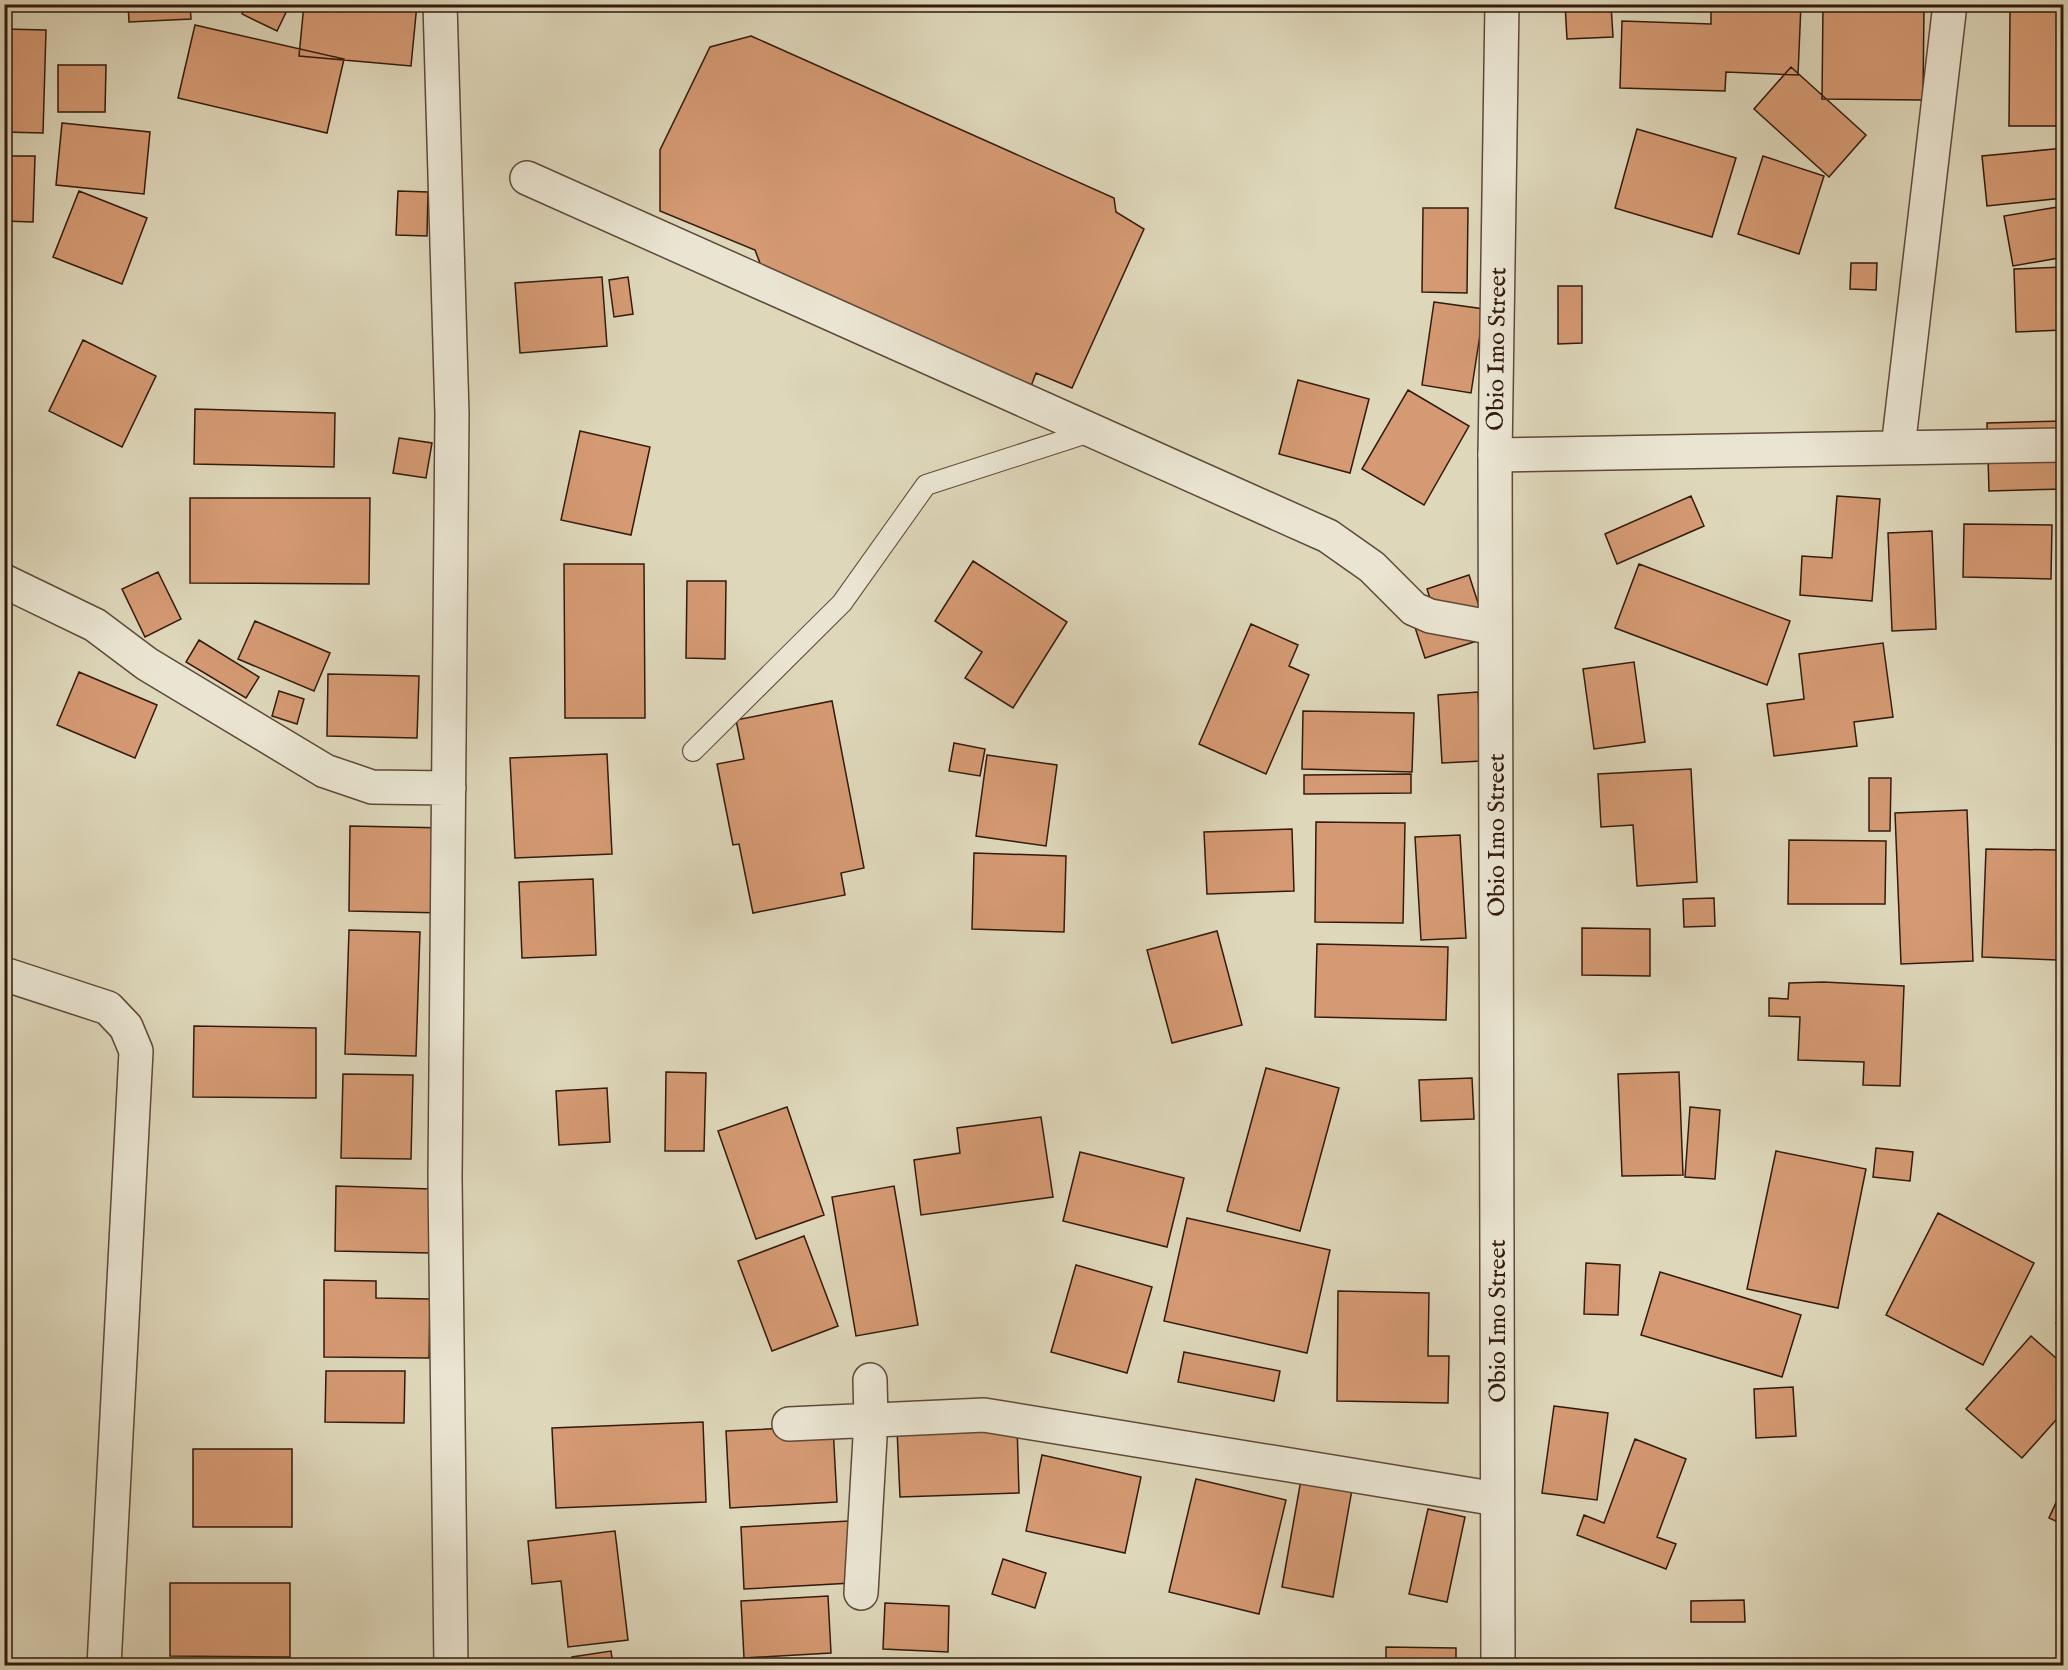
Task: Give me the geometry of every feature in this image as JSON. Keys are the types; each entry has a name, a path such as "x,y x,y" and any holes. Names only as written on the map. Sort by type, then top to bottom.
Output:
{"street":[{"path":"440,4 452,414 445,1178 451,1665"},
{"name":"Obio Imo Street","path":"1498,1665 1495,455 1502,4"},
{"path":"1898,448 1950,4"},
{"path":"527,178 1328,536 1372,567 1414,609 1430,616 1495,628"},
{"path":"1495,455 2064,445"},
{"path":"4,581 95,625 147,664 325,771 372,787 448,788"},
{"path":"4,974 108,1008 126,1027 136,1051 104,1665"},
{"path":"861,1593 871,1420 870,1380"},
{"path":"789,1424 984,1415 1497,1499"}],"lane":[{"path":"693,751 842,603 926,486 1093,431"}],"building":[{"path":"4,4 38,4 38,9 4,11"},
{"path":"128,4 190,4 191,19 129,22"},
{"path":"246,4 290,4 277,31 242,14"},
{"path":"304,4 417,4 411,66 299,56"},
{"path":"1565,4 1611,4 1613,37 1567,39"},
{"path":"1711,4 1801,4 1798,75 1726,72 1725,91 1620,88 1622,21 1711,24"},
{"path":"1823,4 1924,4 1923,100 1822,99"},
{"path":"2010,10 2064,10 2064,126 2009,126"},
{"path":"195,25 344,59 327,133 178,98"},
{"path":"4,29 46,30 43,133 4,132"},
{"path":"751,36 1114,198 1116,212 1144,229 1072,388 1036,373 1028,394 763,271 755,250 660,211 660,150 710,47"},
{"path":"58,65 106,65 105,112 58,112"},
{"path":"1791,67 1866,135 1829,177 1754,109"},
{"path":"62,123 150,132 144,194 56,185"},
{"path":"1637,129 1736,158 1712,237 1615,208"},
{"path":"2064,148 2064,198 1987,206 1982,156"},
{"path":"4,156 35,156 33,222 4,221"},
{"path":"1763,156 1824,176 1799,254 1738,234"},
{"path":"79,191 147,218 122,284 53,257"},
{"path":"398,191 428,192 427,236 396,235"},
{"path":"2064,206 2064,257 2013,266 2004,216"},
{"path":"1423,208 1468,208 1467,293 1422,292"},
{"path":"1851,263 1877,263 1876,290 1850,289"},
{"path":"2064,267 2064,330 2016,332 2014,269"},
{"path":"602,277 607,346 520,353 515,283"},
{"path":"628,277 633,314 614,317 609,280"},
{"path":"1558,286 1582,286 1582,343 1558,344"},
{"path":"1434,302 1484,309 1471,393 1422,385"},
{"path":"83,340 156,376 122,447 49,411"},
{"path":"1298,380 1369,399 1350,473 1279,454"},
{"path":"1408,390 1469,426 1424,505 1362,469"},
{"path":"195,409 335,413 334,467 194,464"},
{"path":"2064,421 2064,489 1989,491 1987,423"},
{"path":"580,431 650,447 631,535 561,520"},
{"path":"399,438 432,443 426,478 393,473"},
{"path":"1691,496 1704,526 1617,564 1605,534"},
{"path":"1837,496 1880,499 1872,601 1800,595 1802,556 1832,558"},
{"path":"190,498 370,498 369,584 190,583"},
{"path":"1964,524 2052,525 2051,579 1963,577"},
{"path":"1932,531 1936,629 1892,631 1888,533"},
{"path":"973,561 1067,622 1013,708 965,678 982,652 935,621"},
{"path":"564,564 644,564 645,718 565,718"},
{"path":"1639,564 1790,621 1767,685 1615,628"},
{"path":"158,572 181,619 145,637 122,589"},
{"path":"1469,575 1489,637 1425,658 1411,615 1433,608 1427,589"},
{"path":"687,581 726,581 725,659 686,658"},
{"path":"255,621 330,653 314,691 238,659"},
{"path":"1251,624 1298,645 1289,666 1309,675 1266,774 1199,744"},
{"path":"199,640 259,677 246,698 186,662"},
{"path":"1883,643 1893,717 1854,722 1857,746 1774,756 1767,704 1804,699 1799,654"},
{"path":"1634,662 1645,742 1594,749 1583,669"},
{"path":"79,672 157,705 135,758 57,725"},
{"path":"328,674 419,676 417,738 327,736"},
{"path":"279,691 304,699 297,724 272,716"},
{"path":"1478,692 1482,761 1442,763 1438,695"},
{"path":"832,701 864,868 841,873 845,895 753,913 739,844 733,845 717,764 744,759 736,720"},
{"path":"1303,711 1414,713 1412,772 1302,769"},
{"path":"954,743 985,749 980,776 949,771"},
{"path":"607,754 612,854 515,858 510,758"},
{"path":"987,755 1057,765 1046,846 976,836"},
{"path":"1691,769 1697,882 1637,886 1633,825 1601,827 1598,774"},
{"path":"1411,774 1411,793 1304,794 1304,775"},
{"path":"1869,778 1891,778 1890,831 1869,831"},
{"path":"1967,810 1973,961 1901,964 1895,813"},
{"path":"1316,822 1405,823 1403,923 1315,922"},
{"path":"350,826 447,828 445,913 349,911"},
{"path":"1292,829 1294,891 1207,894 1204,832"},
{"path":"1460,835 1466,938 1421,940 1415,837"},
{"path":"1789,840 1886,841 1885,904 1788,904"},
{"path":"1986,849 2060,850 2057,960 1982,957"},
{"path":"974,853 1066,856 1064,932 972,929"},
{"path":"593,879 596,955 522,958 519,882"},
{"path":"1714,898 1715,926 1684,927 1683,899"},
{"path":"1582,928 1650,929 1650,976 1582,975"},
{"path":"349,930 420,932 416,1056 345,1054"},
{"path":"1217,931 1242,1025 1172,1043 1147,950"},
{"path":"1317,944 1448,947 1446,1020 1315,1017"},
{"path":"1823,982 1904,986 1900,1086 1863,1085 1864,1062 1798,1060 1800,1017 1769,1016 1769,998 1788,999 1789,983"},
{"path":"194,1026 316,1028 316,1098 193,1097"},
{"path":"1266,1068 1339,1088 1300,1231 1227,1211"},
{"path":"666,1072 706,1073 704,1151 665,1151"},
{"path":"1679,1072 1683,1175 1622,1176 1618,1074"},
{"path":"343,1074 413,1075 411,1159 341,1158"},
{"path":"1472,1078 1474,1119 1421,1121 1419,1080"},
{"path":"607,1088 610,1142 559,1145 556,1091"},
{"path":"787,1107 824,1215 756,1239 718,1131"},
{"path":"1690,1107 1720,1110 1715,1179 1685,1177"},
{"path":"1041,1117 1053,1197 921,1215 914,1160 960,1153 957,1128"},
{"path":"1876,1148 1913,1152 1910,1181 1873,1177"},
{"path":"1776,1151 1866,1169 1838,1308 1747,1289"},
{"path":"1080,1152 1184,1178 1167,1247 1063,1221"},
{"path":"336,1186 431,1189 430,1253 335,1251"},
{"path":"894,1186 918,1325 856,1336 832,1197"},
{"path":"1938,1213 2034,1263 1983,1365 1886,1315"},
{"path":"1187,1218 1330,1250 1307,1353 1164,1321"},
{"path":"804,1236 838,1326 772,1351 738,1261"},
{"path":"1586,1263 1620,1265 1618,1315 1584,1314"},
{"path":"1076,1265 1152,1287 1127,1373 1051,1352"},
{"path":"1660,1272 1801,1315 1782,1377 1641,1335"},
{"path":"324,1280 376,1281 376,1298 430,1299 429,1358 324,1357"},
{"path":"1338,1291 1429,1293 1428,1356 1449,1356 1448,1403 1337,1401"},
{"path":"2064,1314 2064,1329 2056,1323"},
{"path":"2031,1336 2064,1365 2064,1411 2022,1458 1966,1409"},
{"path":"1184,1352 1280,1371 1274,1401 1178,1382"},
{"path":"326,1371 405,1371 404,1423 325,1422"},
{"path":"1793,1387 1796,1436 1756,1438 1754,1389"},
{"path":"1554,1406 1608,1413 1597,1500 1542,1493"},
{"path":"703,1422 706,1502 556,1508 552,1428"},
{"path":"1017,1424 1019,1493 900,1497 897,1429"},
{"path":"833,1426 837,1502 730,1508 726,1431"},
{"path":"1635,1439 1686,1459 1657,1537 1676,1544 1666,1569 1577,1535 1584,1515 1604,1523"},
{"path":"193,1449 292,1449 292,1527 193,1527"},
{"path":"1042,1455 1141,1477 1125,1553 1026,1531"},
{"path":"1302,1474 1353,1484 1333,1597 1282,1587"},
{"path":"1196,1479 1286,1500 1259,1614 1169,1592"},
{"path":"2064,1485 2064,1525 2049,1518"},
{"path":"1428,1509 1465,1517 1447,1602 1409,1594"},
{"path":"849,1521 852,1583 744,1589 741,1527"},
{"path":"615,1531 628,1640 568,1647 561,1581 532,1584 528,1541"},
{"path":"1003,1559 1046,1573 1035,1608 992,1594"},
{"path":"170,1583 290,1583 290,1657 170,1656"},
{"path":"828,1596 831,1653 744,1658 741,1601"},
{"path":"1744,1600 1745,1622 1691,1622 1691,1601"},
{"path":"885,1603 949,1606 948,1652 883,1649"},
{"path":"1386,1647 1456,1648 1456,1666 1386,1666"},
{"path":"611,1651 613,1666 573,1666 572,1657"}]}
